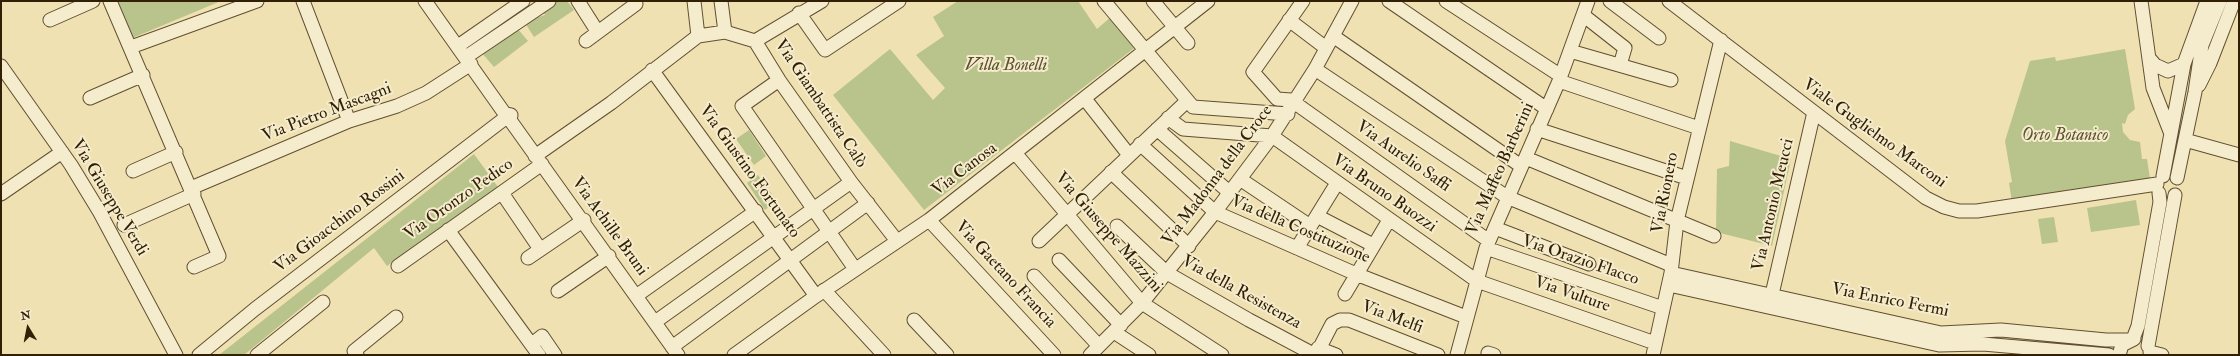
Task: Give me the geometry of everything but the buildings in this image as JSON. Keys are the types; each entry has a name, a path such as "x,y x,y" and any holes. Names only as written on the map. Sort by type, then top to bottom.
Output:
{"street":[{"path":"50,20 93,1"},
{"path":"110,1 176,152 219,256 194,267"},
{"path":"131,47 257,1"},
{"path":"304,1 349,121"},
{"name":"Via Achille Bruni","path":"424,1 468,60 507,118 584,220 675,351"},
{"path":"458,46 523,1"},
{"name":"Via Pietro Mascagni","path":"124,225 192,191 349,121 397,106 426,92 549,1"},
{"path":"578,1 597,31"},
{"path":"694,1 698,36"},
{"path":"755,41 799,13 822,1"},
{"path":"799,13 825,50 899,1"},
{"path":"1104,1 1193,107 1292,107 1291,100 1276,99 1253,72 1303,1"},
{"path":"1153,1 1188,42"},
{"name":"Via Canosa","path":"736,355 820,293 929,220 1016,154 1208,1"},
{"path":"1389,1 1547,109"},
{"path":"1446,1 1560,78 1699,128"},
{"name":"Via Maffeo Barberini","path":"1457,355 1476,281 1488,244 1506,198 1524,162 1560,78 1588,1"},
{"path":"1610,1 1659,38"},
{"name":"Viale Guglielmo Marconi","path":"1669,1 1926,198 1944,207 1959,211 1978,212 2160,184"},
{"path":"2141,1 2153,88 2171,134"},
{"path":"2119,355 2122,345 2131,339 2138,326 2160,202 2160,184 2184,64 2207,1"},
{"path":"2153,352 2175,195 2180,187 2177,178 2195,92 2202,45 2220,1"},
{"path":"2195,92 2210,63 2234,1"},
{"path":"724,2 725,32"},
{"path":"586,41 597,31 636,4"},
{"name":"Via Madonna della Croce","path":"1094,350 1118,329 1142,303 1215,212 1272,136 1315,69 1333,36 1346,4"},
{"path":"1582,15 1625,48 1620,65"},
{"path":"1289,20 1326,48"},
{"name":"Via Giambattista Calò","path":"538,160 652,70 698,36 725,32 755,41 779,80 851,182 897,241"},
{"path":"1333,36 1524,162 1714,236"},
{"name":"Via Rionero","path":"1654,349 1670,274 1677,221 1721,40"},
{"path":"1570,51 1671,80"},
{"path":"2149,58 2155,65 2168,71 2184,64"},
{"name":"Via Giuseppe Verdi","path":"1,66 62,152 100,211 176,355"},
{"name":"Via Enrico Fermi","path":"1315,69 1506,198 1670,274 1770,301 1884,327 1939,345 1962,355"},
{"name":"Via Giustino Fortunato","path":"652,70 790,259 820,293 884,355"},
{"path":"90,98 143,75"},
{"path":"779,80 742,106 855,269"},
{"path":"1085,99 1129,155"},
{"path":"1039,241 1187,101"},
{"name":"Via Aurelio Saffi","path":"1292,107 1488,244"},
{"name":"Via Antonio Meucci","path":"1770,301 1814,112"},
{"name":"Via Gioacchino Rossini","path":"199,355 262,304 507,118"},
{"path":"1168,118 1183,129 1272,136"},
{"path":"1157,129 1229,192"},
{"path":"1537,129 1687,178"},
{"name":"Via Bruno Buozzi","path":"1272,136 1476,281"},
{"path":"2185,140 2239,155"},
{"name":"Via della Costituzione","path":"1140,144 1215,212 1356,274 1466,317"},
{"path":"1,194 62,152"},
{"path":"133,171 176,152"},
{"name":"Via Giuseppe Mazzini","path":"1016,154 1142,303 1222,355"},
{"name":"Via Oronzo Pedico","path":"398,266 502,193 538,160"},
{"path":"1111,172 1188,246"},
{"path":"2160,184 2171,174 2177,178"},
{"path":"1240,179 1313,221 1373,245"},
{"path":"655,322 813,207 851,182"},
{"path":"1297,248 1337,183"},
{"path":"2160,184 2166,197 2175,195"},
{"path":"502,193 540,249"},
{"path":"675,351 790,259 868,203"},
{"path":"636,296 756,211"},
{"path":"528,258 584,220"},
{"name":"Via Gaetano Francia","path":"929,220 1054,355"},
{"path":"1345,294 1389,220"},
{"name":"Via della Resistenza","path":"1117,226 1166,273 1249,320 1317,353 1336,355"},
{"path":"1495,228 1589,264"},
{"path":"448,230 537,340 555,355"},
{"name":"Via Orazio Flacco","path":"1488,244 1663,308"},
{"path":"558,291 609,256"},
{"path":"1059,260 1118,329 1149,355"},
{"path":"1034,276 1094,350"},
{"name":"Via Vulture","path":"1476,281 1654,349"},
{"path":"258,355 323,302"},
{"path":"354,354 396,318"},
{"path":"914,320 947,355"},
{"name":"Via Melfi","path":"1317,353 1332,324 1340,320 1349,320 1438,355"},
{"name":"Via Enrico Fermi","path":"1884,327 1940,333 2001,330 2106,340 2131,339"},
{"path":"1982,349 1984,330"},
{"path":"1997,350 2001,330"},
{"path":"2131,339 2141,340 2153,352"},
{"path":"537,340 539,355"},
{"name":"Via Enrico Fermi","path":"1939,345 1997,350 2024,347 2109,355"},
{"path":"2011,355 2024,347"}],"green space":[{"path":"107,1 221,1 130,39"},
{"path":"557,1 567,1 574,10 534,37 525,23 536,14 539,17 545,15 542,10"},
{"name":"Villa Bonelli","path":"958,1 1078,1 1097,29 1112,16 1137,46 924,210 833,95 890,49 933,100 945,88 916,55 944,36 933,17"},
{"path":"517,28 528,41 494,67 481,52"},
{"name":"Orto Botanico","path":"2125,49 2135,109 2128,115 2125,124 2122,123 2123,132 2130,140 2140,142 2142,159 2147,159 2150,179 2012,202 2009,183 2012,182 2005,141 2030,61 2055,57 2056,61"},
{"path":"749,130 766,156 754,165 736,139"},
{"path":"1730,141 1791,159 1772,246 1716,232 1717,169 1729,166"},
{"path":"474,154 498,187 387,266 374,248 244,355 219,355"},
{"path":"758,175 777,201 765,210 747,183"},
{"path":"2136,200 2140,225 2091,232 2087,208"},
{"path":"2054,217 2058,242 2042,244 2038,219"}]}
